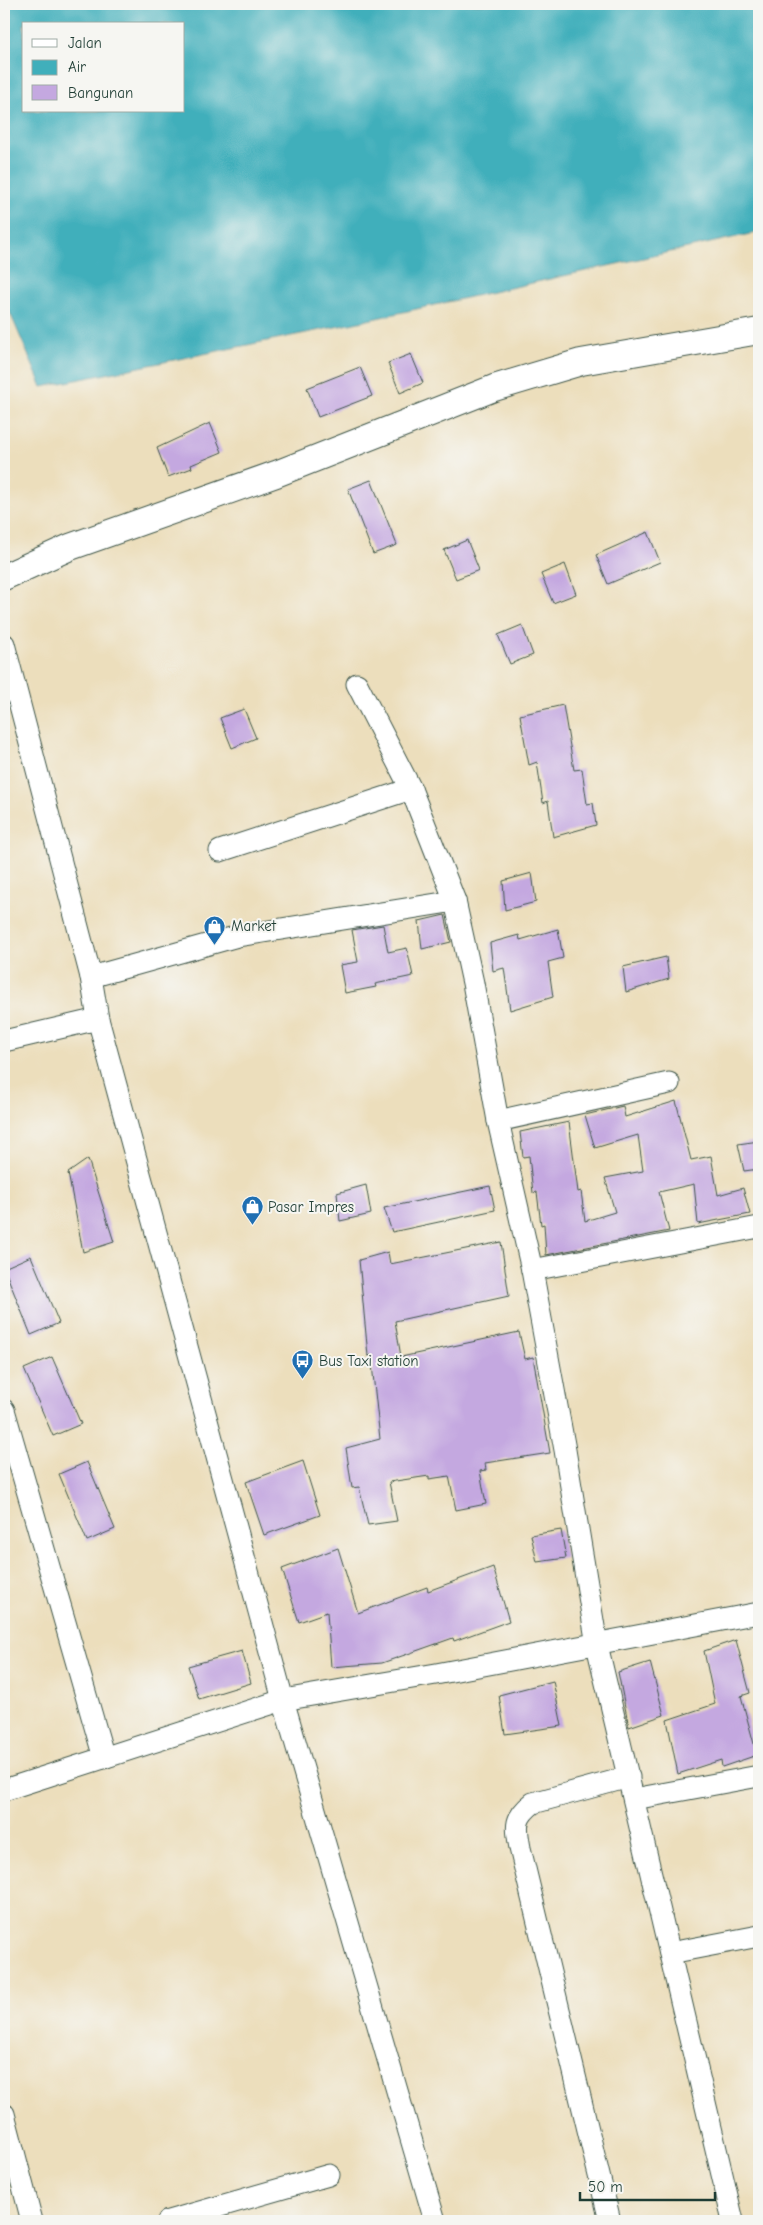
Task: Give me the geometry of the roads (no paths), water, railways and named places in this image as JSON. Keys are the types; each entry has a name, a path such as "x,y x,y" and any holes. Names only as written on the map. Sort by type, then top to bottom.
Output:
{"main road":[{"path":"4,577 70,547 276,474 494,388 581,362 759,331"}],"street":[{"path":"4,644 91,977 98,1019 284,1700 435,2221"},
{"path":"357,684 411,788 455,900 474,983 498,1121 532,1270 565,1450 597,1645 732,2221"},
{"path":"220,851 411,788"},
{"path":"91,977 238,936 455,900"},
{"path":"4,1041 98,1019"},
{"path":"498,1121 670,1084"},
{"path":"532,1270 759,1227"},
{"path":"4,1410 104,1758"},
{"path":"4,1790 284,1700 597,1645 759,1613"},
{"path":"634,1799 759,1776"},
{"path":"610,2221 517,1829 522,1811 532,1803 628,1777"},
{"path":"670,1953 759,1936"},
{"path":"4,2114 32,2221"},
{"path":"168,2221 329,2175"}],"water":[{"path":"4,4 759,4 759,232 350,324 42,387 4,299"}],"place":[{"name":"Market","path":"215,945"},
{"name":"Pasar Impres","path":"252,1226"},
{"name":"Bus Taxi station","path":"303,1380"}]}
